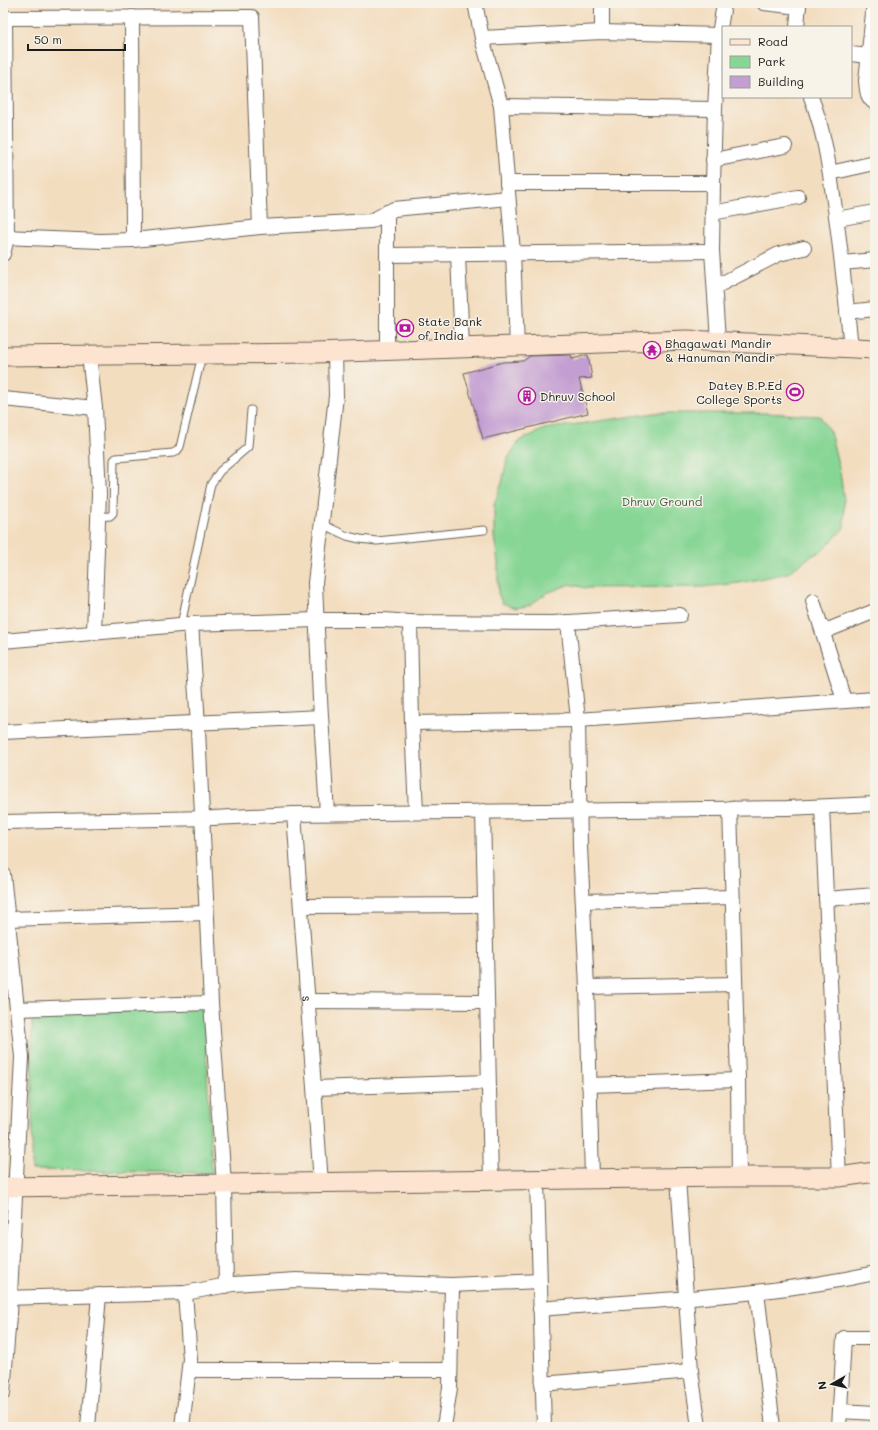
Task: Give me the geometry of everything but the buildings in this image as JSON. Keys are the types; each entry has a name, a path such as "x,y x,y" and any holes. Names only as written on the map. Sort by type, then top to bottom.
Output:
{"street":[{"path":"474,3 501,106 513,253 517,346"},
{"path":"602,3 602,32"},
{"path":"718,341 712,251 712,214 719,35 724,3"},
{"path":"764,3 799,5 797,26"},
{"path":"874,3 866,81 867,92 870,99 875,103"},
{"path":"132,17 133,240"},
{"path":"3,254 5,238 4,18 252,17 260,227"},
{"path":"482,38 602,32 719,35"},
{"path":"852,54 868,56"},
{"path":"811,98 817,112 830,173 837,219 851,348"},
{"path":"501,106 715,110"},
{"path":"713,160 785,146"},
{"path":"830,173 875,164"},
{"path":"507,183 713,183"},
{"path":"712,214 798,197"},
{"path":"5,238 101,241 133,240 260,227 371,221 394,209 508,198"},
{"path":"387,212 387,351"},
{"path":"837,219 875,212"},
{"path":"715,287 779,254 804,248"},
{"path":"388,255 712,251"},
{"path":"458,254 462,348"},
{"path":"842,263 875,260"},
{"path":"847,312 875,309"},
{"path":"3,356 387,351 687,340 875,349"},
{"path":"328,813 321,717 315,584 336,396 335,352"},
{"path":"89,356 95,408 99,494 94,632"},
{"path":"3,399 95,408"},
{"path":"813,601 844,700"},
{"path":"823,632 875,611"},
{"path":"3,641 186,624 317,620 553,623 680,615"},
{"path":"410,622 416,812"},
{"path":"568,622 578,720 580,847 587,987 592,1179"},
{"path":"186,624 198,724 206,912 224,1184 226,1286"},
{"path":"412,723 578,720 875,699"},
{"path":"3,732 321,717"},
{"path":"3,822 202,818 328,813 822,807 875,804"},
{"path":"822,807 839,1177"},
{"path":"730,808 738,1080 739,1178"},
{"path":"483,811 491,1181"},
{"name":"s","path":"294,814 322,1183"},
{"path":"3,874 22,1057 9,1187 3,1393"},
{"path":"826,899 875,894"},
{"path":"583,902 732,897"},
{"path":"301,906 485,905"},
{"path":"8,919 206,912"},
{"path":"587,987 735,984"},
{"path":"308,1001 487,1002"},
{"path":"17,1009 212,1003"},
{"path":"589,1085 738,1080"},
{"path":"315,1088 488,1082"},
{"path":"9,1187 839,1177 875,1172"},
{"path":"678,1178 691,1371 699,1427"},
{"path":"537,1180 544,1427"},
{"path":"540,1309 757,1292 875,1273"},
{"path":"6,1298 185,1293 226,1286 296,1280 452,1285 539,1281"},
{"path":"444,1427 450,1388 452,1285"},
{"path":"757,1292 773,1427"},
{"path":"182,1427 190,1359 185,1293"},
{"path":"88,1427 99,1295"},
{"path":"839,1427 844,1338 875,1338"},
{"path":"189,1370 450,1370"},
{"path":"542,1384 691,1371"},
{"path":"840,1411 875,1413"}],"lane":[{"path":"98,517 110,516 113,513 114,460 116,458 173,452 177,451 180,447 202,354"},
{"path":"186,624 211,484 220,471 248,447 251,410"},
{"path":"322,524 347,536 377,541 484,530"}],"green space":[{"name":"Dhruv Ground","path":"655,413 766,413 820,416 830,432 840,472 844,500 844,528 823,550 810,557 788,573 739,583 703,587 585,588 570,584 547,593 530,605 516,608 502,603 498,593 498,562 494,537 494,504 502,483 507,460 519,441 544,429"},
{"path":"204,1007 212,1173 32,1170 32,1015"}],"place":[{"name":"State Bank of India","path":"405,328"},
{"name":"Bhagawati Mandir & Hanuman Mandir","path":"652,350"},
{"name":"Datey B.P.Ed College Sports","path":"795,392"},
{"name":"Dhruv School","path":"527,396"}]}
